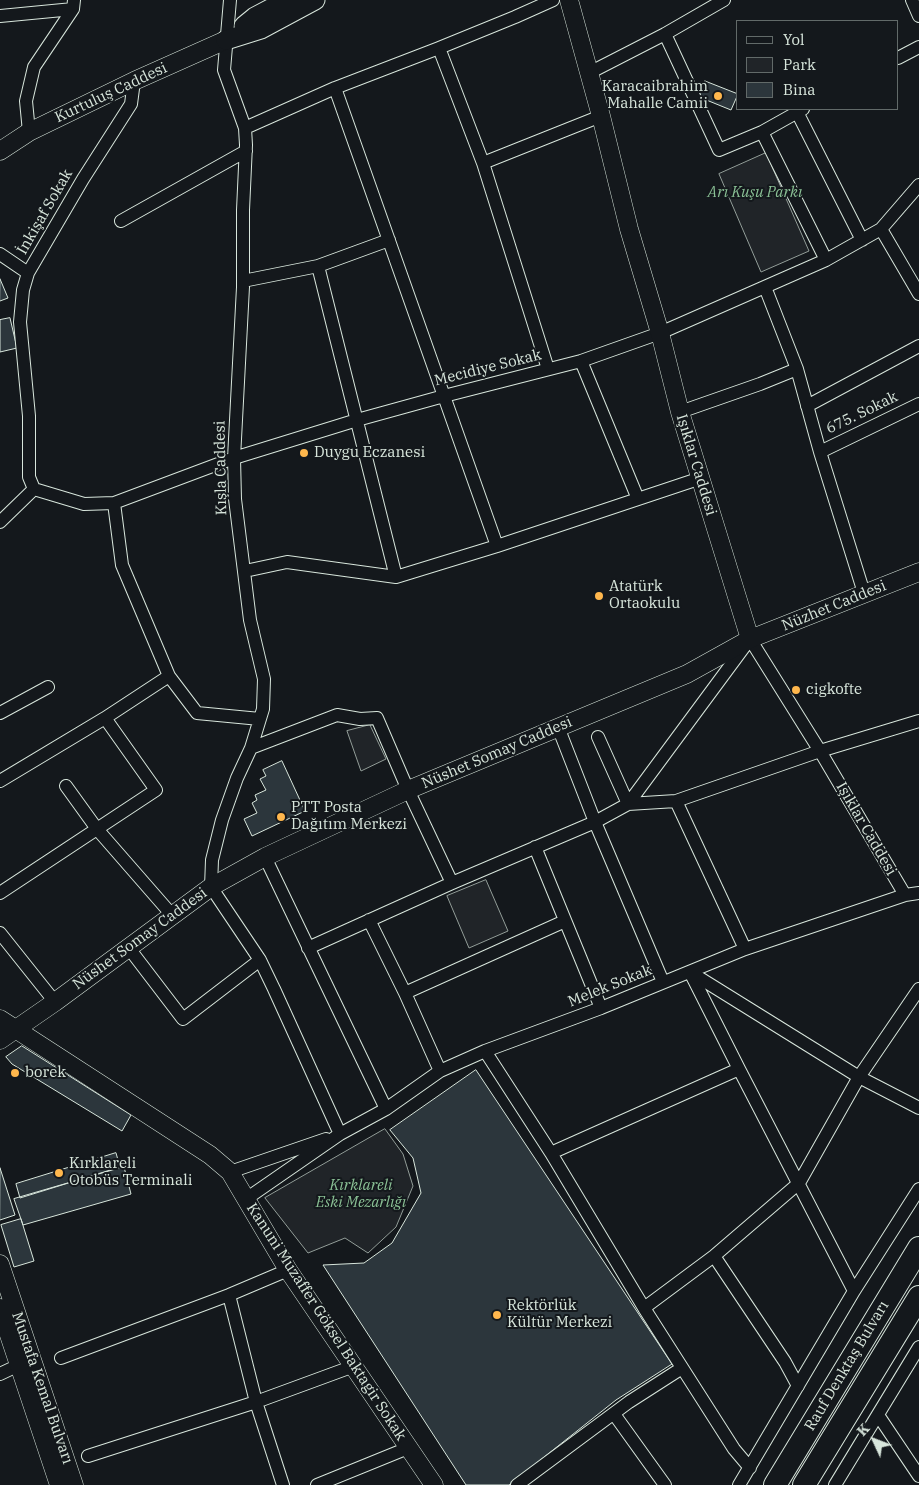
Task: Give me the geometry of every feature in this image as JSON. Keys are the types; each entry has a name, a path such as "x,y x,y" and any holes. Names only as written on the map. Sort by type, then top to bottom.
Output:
{"highway":[{"name":"Rauf Denktaş Bulvarı","path":"775,1485 919,1248"},
{"name":"Rauf Denktaş Bulvarı","path":"804,1485 919,1297"}],"main road":[{"name":"Kurtuluş Caddesi","path":"226,40 255,17 287,0"},
{"name":"Kurtuluş Caddesi","path":"226,40 261,29 315,0"}],"street":[{"name":"Kışla Caddesi","path":"211,887 212,860 222,820 236,778 251,748 263,709 264,679 250,620 235,499 234,458 243,281 243,210 246,151 245,128 224,70 230,0"},
{"path":"245,128 335,88 439,48 553,0"},
{"name":"Işıklar Caddesi","path":"570,0 629,229 660,333 680,412 750,639 820,751 905,895"},
{"path":"590,73 666,34 722,0"},
{"path":"912,0 919,16"},
{"path":"0,16 74,5"},
{"path":"29,132 26,102 34,67 74,5"},
{"path":"666,34 719,150 762,132 800,110 862,240"},
{"name":"Kurtuluş Caddesi","path":"0,151 29,132 134,81 226,40"},
{"path":"899,57 919,47"},
{"path":"439,48 483,163 548,369"},
{"name":"İnkişaf Sokak","path":"34,489 29,477 29,416 20,322 23,290 28,273 83,179 131,104 134,81"},
{"path":"335,88 497,546"},
{"path":"483,163 601,116"},
{"path":"762,132 826,260"},
{"path":"121,221 246,151"},
{"name":"Mecidiye Sokak","path":"34,489 84,504 114,503 234,458 358,420 580,361 660,333 826,260 880,229 919,185"},
{"path":"880,229 919,294"},
{"path":"243,281 318,266 389,240"},
{"path":"0,254 28,273"},
{"path":"318,266 396,577"},
{"path":"765,286 797,369 820,452 864,594"},
{"path":"807,406 919,346"},
{"path":"580,361 638,499"},
{"path":"680,412 797,369"},
{"name":"675. Sokak","path":"820,452 919,404"},
{"path":"245,571 287,562 396,577 497,546 701,478"},
{"path":"0,522 34,489"},
{"path":"114,503 122,565 169,676 197,713 260,718"},
{"name":"Nüzhet Caddesi","path":"750,639 919,572"},
{"path":"308,948 452,883 595,822 628,804 750,639"},
{"name":"Nüshet Somay Caddesi","path":"0,1040 55,1002 211,887 265,857 408,790 687,674 750,639"},
{"path":"0,782 105,718 169,676"},
{"path":"0,713 48,687"},
{"path":"251,748 337,716 360,719 377,718 408,790 452,883"},
{"path":"0,893 156,790 105,718"},
{"path":"628,804 676,801 820,751 919,721"},
{"path":"558,727 595,822 664,982"},
{"path":"598,737 628,804"},
{"path":"66,786 97,829 172,915"},
{"path":"676,801 745,949"},
{"path":"535,847 601,1008"},
{"path":"265,857 386,1109"},
{"path":"211,887 260,960 340,1134"},
{"name":"Melek Sokak","path":"246,1199 340,1134 386,1109 440,1071 485,1051 601,1008 745,949 905,895 919,893"},
{"path":"369,920 405,993 440,1071"},
{"path":"405,993 565,922"},
{"path":"0,933 55,1002"},
{"path":"128,947 183,1019 260,960"},
{"path":"690,972 854,1291"},
{"path":"690,972 859,1077 919,1108"},
{"path":"644,1308 714,1256 799,1183 859,1077 919,989"},
{"name":"Kanuni Muzaffer Göksel Baktagir Sokak","path":"0,1019 210,1155 230,1172 288,1270 434,1485"},
{"path":"485,1051 551,1153 682,1368 734,1449 750,1468"},
{"path":"551,1153 739,1069"},
{"name":"Melek Sokak","path":"230,1172 340,1134"},
{"path":"739,1485 854,1291 919,1189"},
{"path":"714,1256 785,1362 798,1386"},
{"name":"Mustafa Kemal Bulvarı","path":"0,1264 74,1485"},
{"path":"61,1358 229,1295 288,1270"},
{"path":"229,1295 256,1402 283,1485"},
{"name":"Mustafa Kemal Bulvarı","path":"0,1308 59,1485"},
{"path":"835,1485 919,1347"},
{"path":"0,1374 19,1365"},
{"path":"88,1456 256,1402 354,1366"},
{"path":"517,1485 614,1414 682,1368"},
{"path":"614,1414 665,1485"},
{"path":"878,1415 919,1476"},
{"path":"317,1485 408,1448"}],"green space":[{"name":"Arı Kuşu Parkı","path":"766,153 809,251 761,272 719,174"},
{"path":"370,725 386,759 361,771 347,731"},
{"path":"486,880 508,931 469,948 447,896"},
{"name":"Kırklareli Eski Mezarlığı","path":"385,1129 403,1154 413,1186 396,1227 368,1253 345,1238 308,1253 265,1198"}],"building":[{"name":"Karacaibrahim Mahalle Camii","path":"705,81 736,93 736,99 731,110 699,97"},
{"path":"0,279 8,298 0,301"},
{"path":"10,318 17,348 0,352 0,320"},
{"path":"282,761 305,811 252,836 244,819 257,813 252,803 257,800 255,795 266,790 260,779 266,776 263,770"},
{"path":"22,1046 131,1115 122,1131 12,1064 6,1057"},
{"name":"Rektörlük Kültür Merkezi","path":"476,1070 672,1364 616,1400 509,1485 466,1485 323,1265 364,1263 392,1243 421,1193 413,1158 390,1130"},
{"path":"116,1153 120,1167 20,1198 16,1184"},
{"path":"124,1167 131,1194 23,1225 14,1199"},
{"path":"0,1168 15,1215 0,1220"},
{"path":"21,1219 34,1261 14,1267 1,1225"}],"place":[{"name":"Karacaibrahim Mahalle Camii","path":"718,96"},
{"name":"Duygu Eczanesi","path":"304,453"},
{"name":"Atatürk Ortaokulu","path":"599,596"},
{"name":"cigkofte","path":"796,690"},
{"name":"PTT Posta Dağıtım Merkezi","path":"281,817"},
{"name":"borek","path":"15,1073"},
{"name":"Kırklareli Otobüs Terminali","path":"59,1173"},
{"name":"Rektörlük Kültür Merkezi","path":"497,1315"}]}
